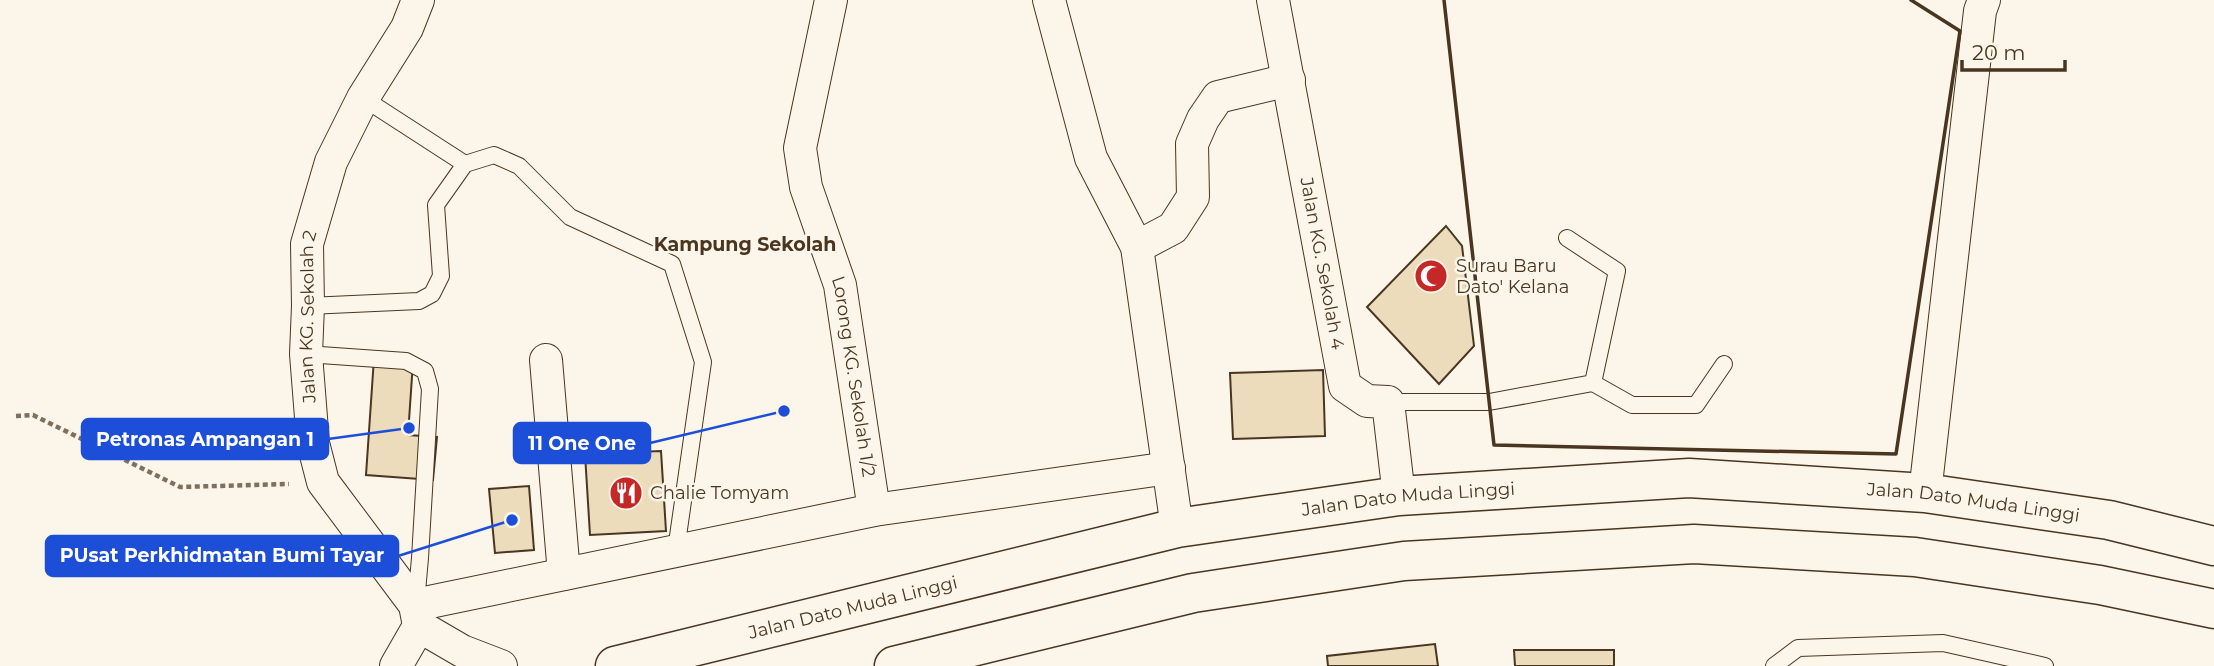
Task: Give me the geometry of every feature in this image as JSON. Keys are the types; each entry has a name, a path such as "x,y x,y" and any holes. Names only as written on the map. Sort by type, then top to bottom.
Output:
{"highway":[{"name":"Jalan Dato Muda Linggi","path":"615,666 1177,528 1399,496 1689,478 1925,493 2109,520 2214,546"},
{"path":"894,666 1206,591 1404,561 1694,544 1916,557 2100,585 2214,609"}],"street":[{"name":"Jalan KG. Sekolah 2","path":"418,0 407,28 363,99 331,162 307,244 306,354 313,443 323,482 417,615 462,652 501,666"},
{"name":"Lorong KG. Sekolah 1/2","path":"831,0 800,148 806,187 840,285 874,510"},
{"path":"1049,0 1091,158 1137,247 1177,528"},
{"name":"Jalan KG. Sekolah 4","path":"1273,0 1345,386 1367,401 1388,402"},
{"path":"1925,493 1976,4"},
{"path":"1137,247 1173,228 1193,197 1192,144 1203,119 1218,97 1289,80"},
{"path":"546,360 564,574"},
{"path":"1388,402 1399,496"},
{"path":"396,666 417,615 564,574 874,510 1169,468"}],"lane":[{"path":"363,99 465,164"},
{"path":"308,306 419,301 432,294 441,276 436,205 465,164 494,155 519,166 570,217 672,264 703,362 676,550"},
{"path":"1567,238 1617,271 1593,383"},
{"path":"306,354 406,361 425,371 430,389 417,615"},
{"path":"1388,402 1489,402 1593,383 1632,405 1696,405 1724,365"},
{"path":"1774,666 1798,648 1943,643 2045,666"}],"path":[{"path":"16,416 33,415 180,487 323,482"}],"building":[{"name":"Surau Baru Dato' Kelana","path":"1446,226 1462,246 1474,346 1439,384 1367,307"},
{"path":"374,358 413,362 408,435 437,437 433,480 366,475"},
{"path":"1323,370 1325,436 1233,439 1230,373"},
{"name":"Chalie Tomyam","path":"661,451 666,531 590,535 585,454"},
{"path":"529,486 534,550 495,553 489,489"},
{"path":"1435,644 1438,666 1328,666 1327,656"},
{"path":"1514,650 1614,650 1614,666 1515,666"}],"wall":[{"path":"1444,0 1494,445 1896,454 1960,31 1911,0"}],"place":[{"name":"Surau Baru Dato' Kelana","path":"1431,276"},
{"name":"11 One One","path":"784,411"},
{"name":"Petronas Ampangan 1","path":"409,428"},
{"name":"Chalie Tomyam","path":"626,493"},
{"name":"PUsat Perkhidmatan Bumi Tayar","path":"512,520"}],"district":[{"name":"Kampung Sekolah","path":"745,244"}]}
